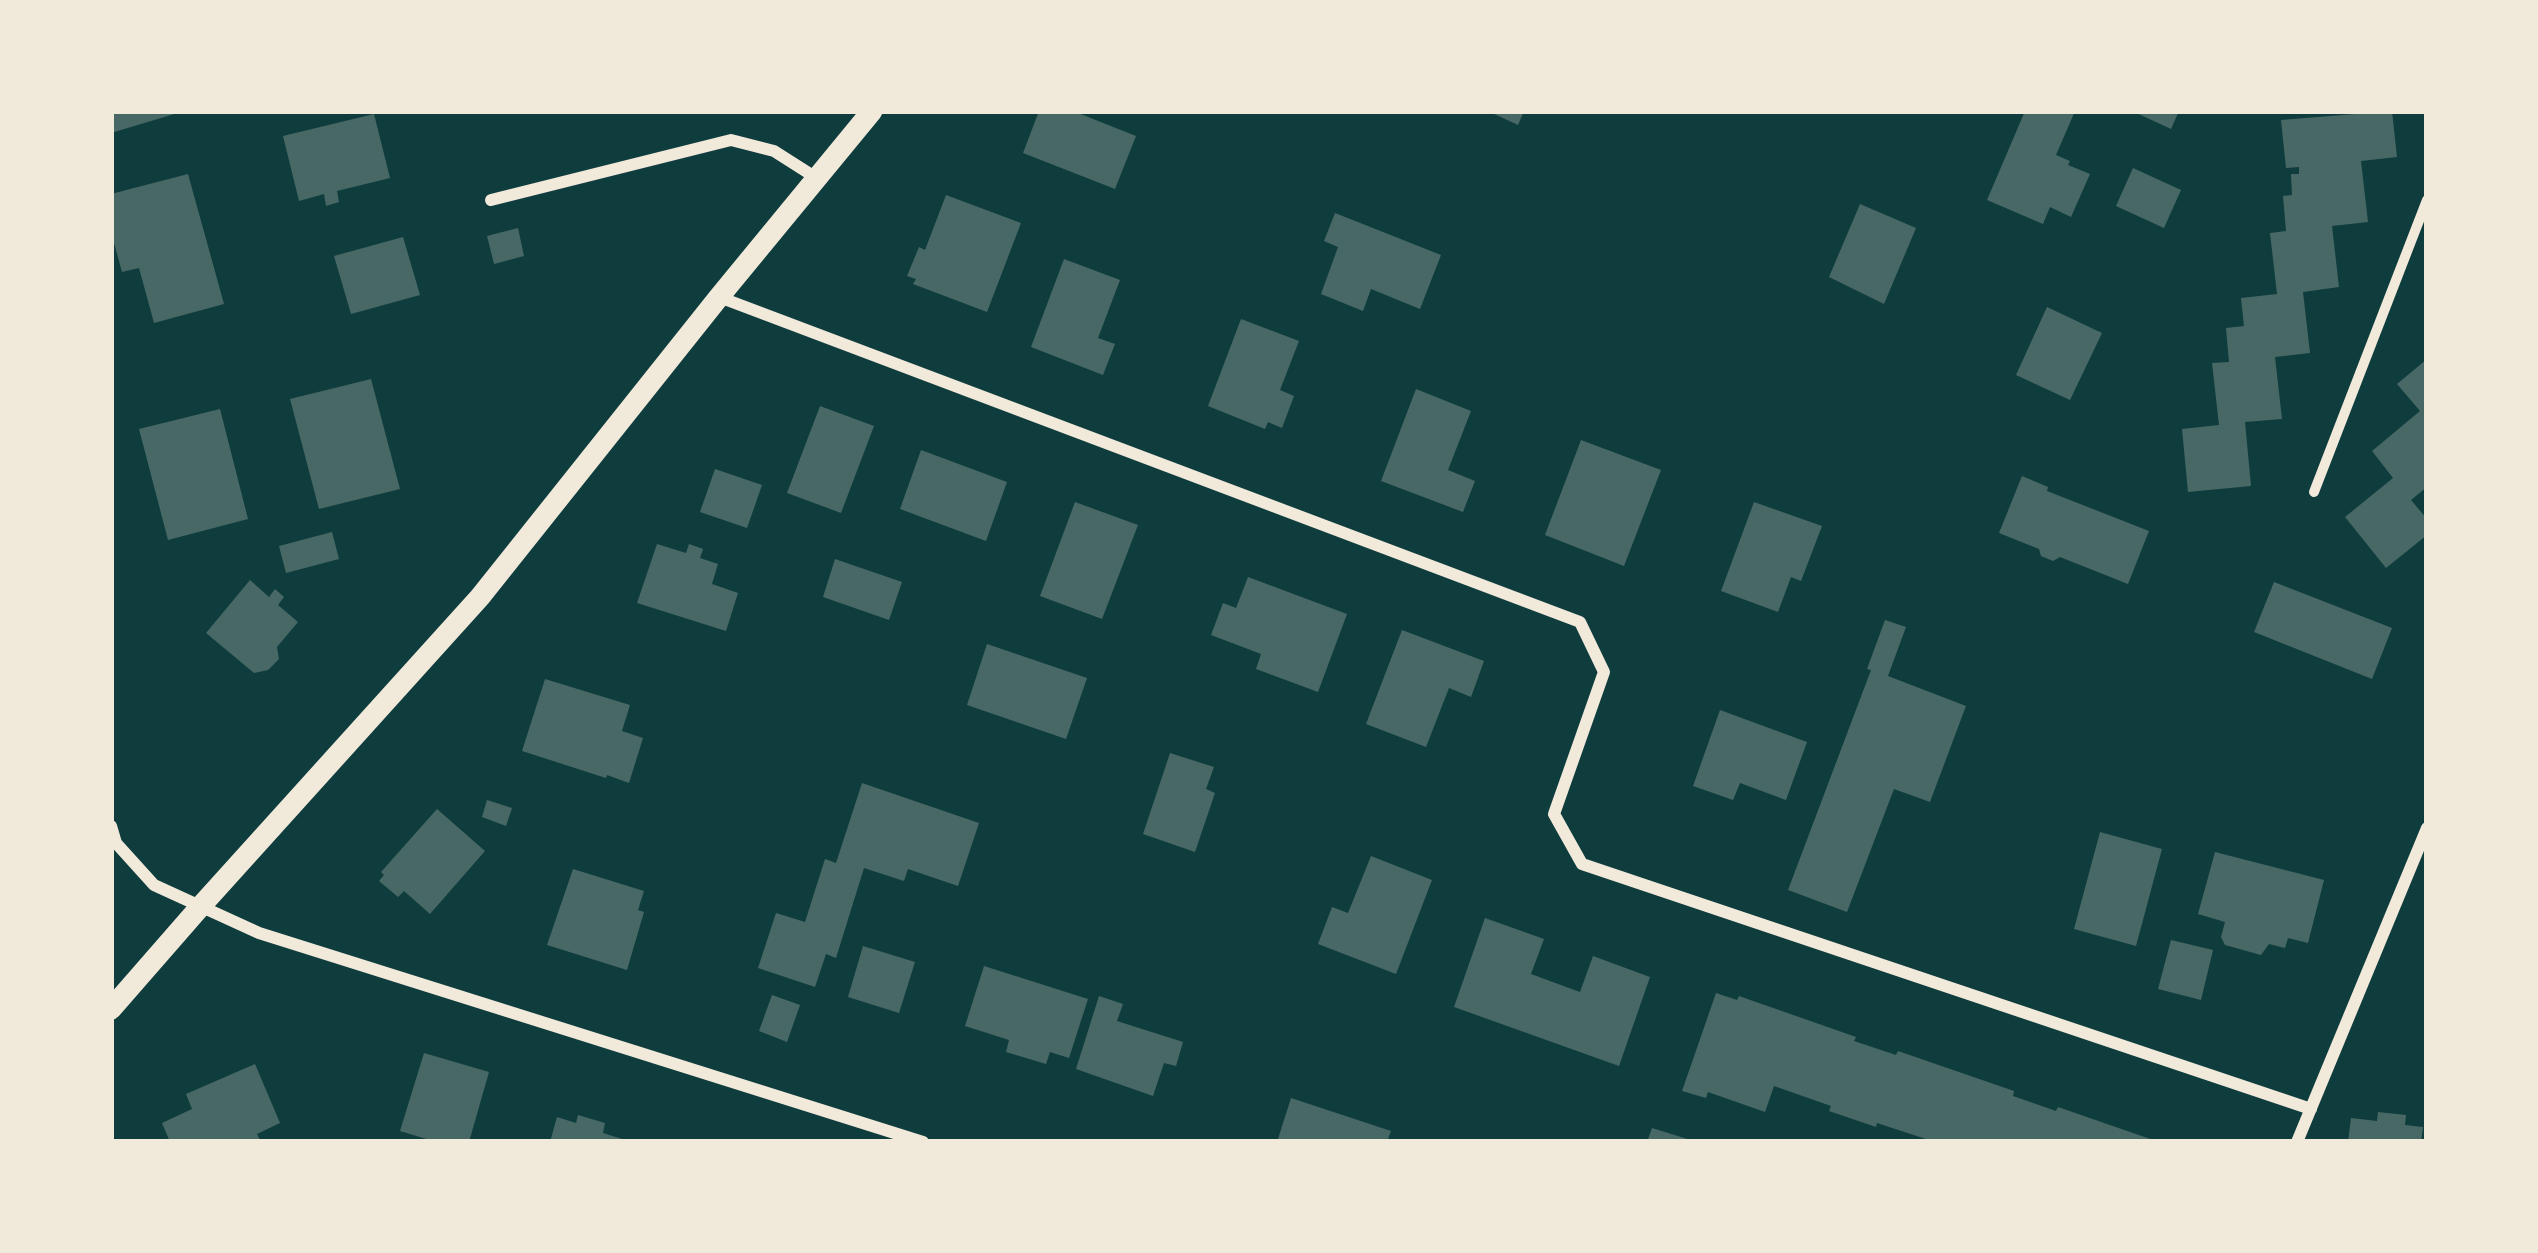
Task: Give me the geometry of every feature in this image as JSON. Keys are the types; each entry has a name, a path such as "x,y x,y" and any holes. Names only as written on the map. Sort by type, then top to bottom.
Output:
{"street":[{"path":"111,1009 480,597 872,111"},
{"path":"491,200 731,140 774,151 818,178"},
{"path":"2314,492 2427,200"},
{"path":"719,297 1580,622 1604,672 1554,814 1582,864 2311,1109"},
{"path":"111,826 116,843 154,885 259,933 923,1142"},
{"path":"2297,1142 2427,828"}],"building":[{"path":"111,111 181,111 181,112 111,133"},
{"path":"1039,111 1073,111 1136,136 1115,189 1023,153"},
{"path":"1488,111 1524,111 1518,125"},
{"path":"2025,111 2075,111 2056,155 2090,174 2071,217 2050,207 2043,224 1987,200"},
{"path":"2132,111 2179,111 2171,129"},
{"path":"2392,111 2397,157 2361,161 2368,222 2332,226 2339,287 2303,292 2310,353 2275,357 2282,419 2245,422 2251,486 2188,492 2182,429 2219,425 2212,363 2229,362 2226,328 2244,326 2241,298 2277,294 2270,233 2286,231 2283,196 2292,195 2291,174 2299,174 2299,167 2286,168 2281,120"},
{"path":"374,114 390,178 337,191 339,202 326,206 324,194 299,201 283,136"},
{"path":"2133,168 2181,190 2164,228 2116,206"},
{"path":"188,174 224,304 154,323 139,268 122,272 111,232 111,194"},
{"path":"946,195 1021,223 987,312 913,284 916,279 907,276 919,247 925,250"},
{"path":"1860,204 1916,228 1884,304 1829,277"},
{"path":"1335,213 1441,255 1420,309 1371,289 1363,311 1321,294 1338,247 1324,241"},
{"path":"518,228 524,256 494,264 487,236"},
{"path":"403,237 420,295 351,314 334,256"},
{"path":"1064,259 1120,280 1098,338 1115,344 1103,375 1031,347"},
{"path":"2047,307 2102,333 2070,400 2016,375"},
{"path":"1241,319 1299,341 1280,390 1294,396 1282,428 1268,422 1265,429 1208,406"},
{"path":"2427,359 2427,487 2411,500 2427,519 2427,535 2386,568 2345,517 2393,478 2372,451 2420,411 2397,384"},
{"path":"371,379 400,489 319,509 290,399"},
{"path":"1416,389 1471,411 1448,470 1475,481 1463,512 1381,481"},
{"path":"820,406 874,426 841,513 787,493"},
{"path":"220,409 248,519 168,540 139,429"},
{"path":"1581,440 1661,470 1624,566 1545,535"},
{"path":"921,450 1007,482 986,541 900,509"},
{"path":"715,469 762,485 747,528 700,512"},
{"path":"2022,476 2048,487 2047,491 2149,531 2128,584 2060,557 2053,561 2041,556 2039,549 1999,533"},
{"path":"1075,502 1138,525 1102,619 1040,596"},
{"path":"1754,502 1822,526 1801,581 1791,577 1778,612 1721,591"},
{"path":"332,532 339,559 286,573 279,546"},
{"path":"657,544 686,553 689,544 703,549 700,558 718,564 712,584 738,593 726,631 637,603"},
{"path":"835,559 902,582 889,620 823,597"},
{"path":"1248,577 1347,614 1318,692 1256,669 1261,654 1211,635 1223,603 1236,608"},
{"path":"250,580 269,597 275,589 284,597 278,605 298,622 277,647 279,659 268,670 254,673 206,633"},
{"path":"2274,582 2392,628 2372,679 2254,632"},
{"path":"1885,620 1906,627 1888,676 1966,706 1930,802 1894,789 1847,912 1788,890 1871,670 1867,669"},
{"path":"1402,630 1484,661 1471,697 1449,688 1426,747 1366,724"},
{"path":"987,644 1087,678 1066,739 967,705"},
{"path":"545,679 630,705 622,731 643,738 629,783 522,751"},
{"path":"1720,710 1807,742 1786,800 1740,783 1733,800 1693,786"},
{"path":"1170,753 1214,767 1206,789 1215,793 1195,852 1143,834"},
{"path":"862,783 979,823 958,886 908,869 904,881 864,868 836,958 826,954 815,987 758,968 776,913 805,922 825,859 836,863"},
{"path":"487,800 512,808 506,826 482,817"},
{"path":"437,809 485,851 430,914 404,891 398,897 379,881 381,872"},
{"path":"2100,832 2162,849 2136,946 2074,929"},
{"path":"2215,852 2324,880 2308,943 2288,938 2285,948 2269,944 2261,955 2225,945 2221,937 2225,922 2198,914"},
{"path":"1371,856 1432,880 1396,974 1318,944 1332,907 1348,913"},
{"path":"573,869 644,891 638,910 644,912 627,970 547,945"},
{"path":"1485,918 1544,939 1531,974 1580,992 1593,956 1650,977 1619,1066 1454,1007"},
{"path":"2171,940 2213,950 2201,1000 2158,989"},
{"path":"863,946 915,962 899,1013 848,997"},
{"path":"984,966 1088,999 1069,1058 1050,1052 1046,1064 1006,1052 1009,1040 965,1026"},
{"path":"1716,993 1737,1000 1739,996 1856,1037 1854,1041 1896,1055 1898,1051 2014,1091 2013,1096 2056,1111 2058,1107 2159,1142 1935,1142 1829,1111 1831,1106 1774,1086 1765,1112 1708,1092 1706,1098 1682,1091"},
{"path":"772,995 800,1005 787,1042 759,1031"},
{"path":"1099,996 1123,1004 1117,1021 1183,1042 1176,1066 1164,1063 1153,1096 1076,1069"},
{"path":"424,1053 489,1072 469,1142 436,1142 400,1131"},
{"path":"255,1064 280,1123 257,1134 261,1142 170,1142 162,1123 192,1109 186,1094"},
{"path":"1291,1098 1391,1131 1387,1142 1277,1142"},
{"path":"2378,1112 2406,1115 2405,1125 2423,1127 2421,1142 2348,1142 2351,1118 2377,1121"},
{"path":"578,1115 605,1123 603,1133 632,1142 550,1142 557,1117 576,1123"},
{"path":"1652,1128 1694,1141 1694,1142 1647,1142"}]}
